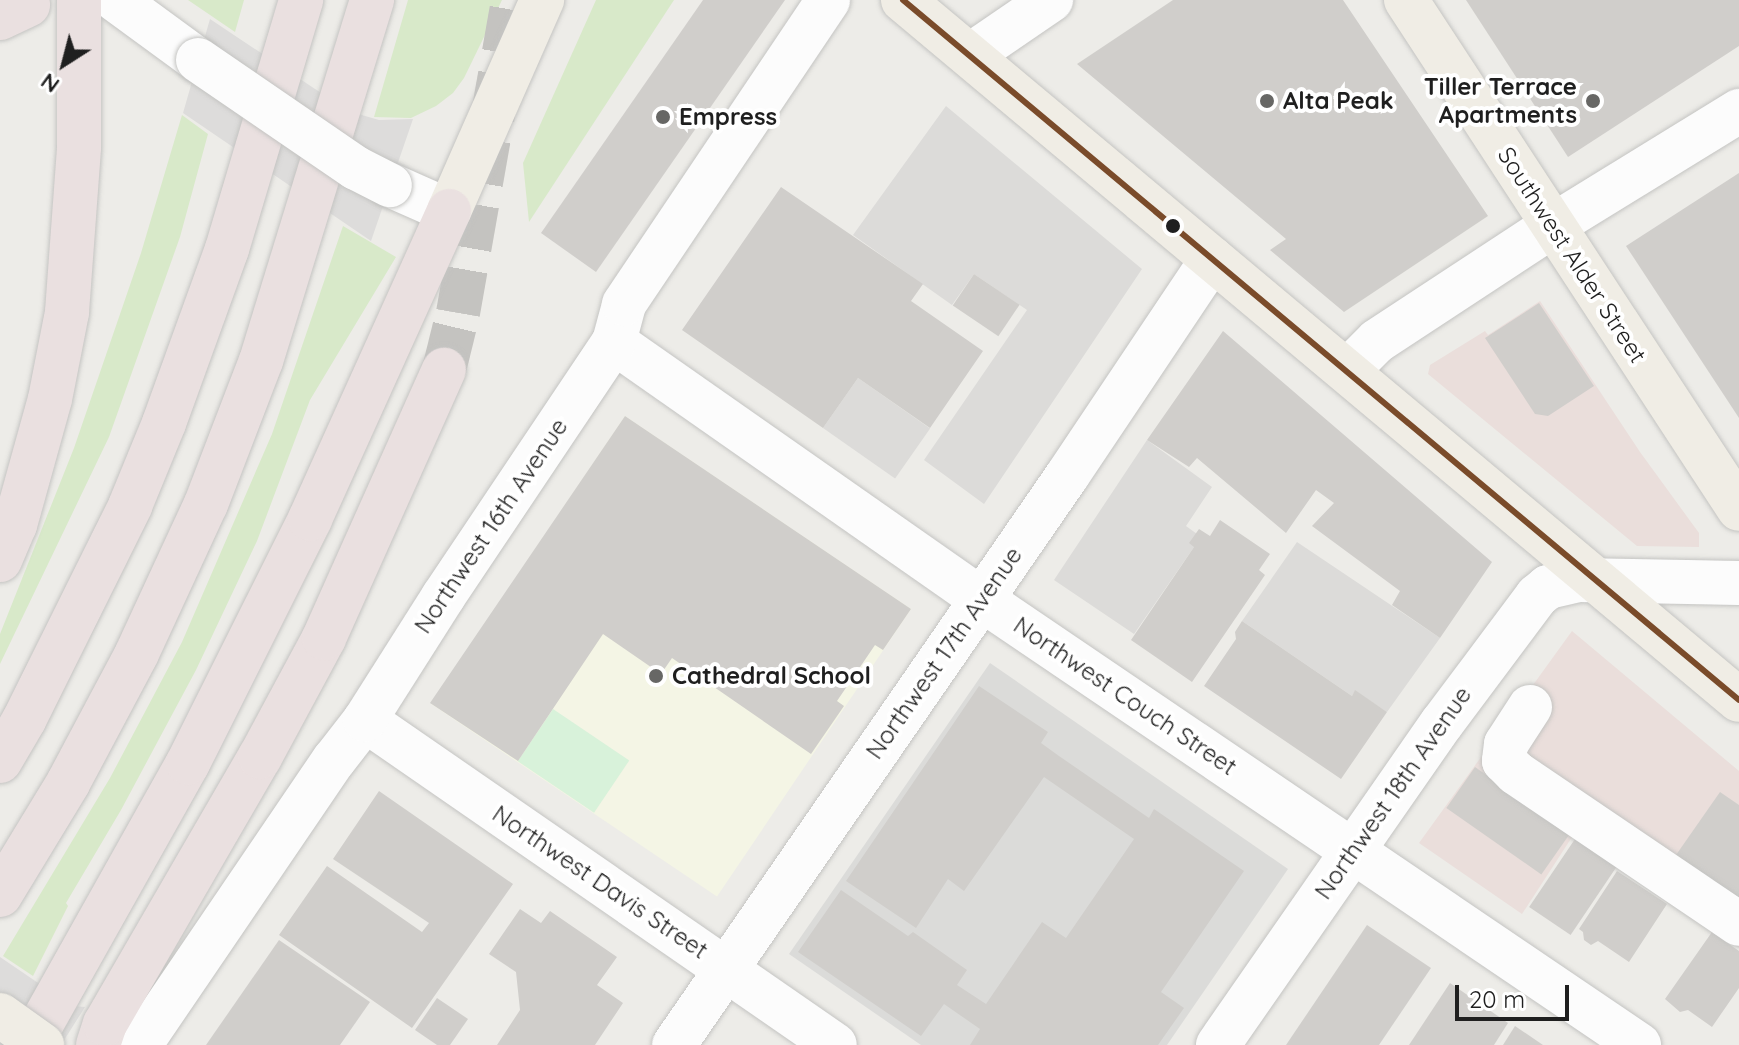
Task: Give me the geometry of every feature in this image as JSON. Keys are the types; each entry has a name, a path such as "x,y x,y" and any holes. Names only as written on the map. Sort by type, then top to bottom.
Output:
{"highway":[{"path":"0,560 15,525 50,399 67,312 79,147 79,0"},
{"path":"0,761 24,720 130,506 164,423 227,249 301,0"},
{"path":"0,895 68,783 117,692 206,504 261,361 372,0"},
{"path":"26,1045 42,1023 188,763 322,492 449,211"},
{"path":"98,1045 105,1024 252,771 324,638 444,370"}],"main road":[{"path":"449,211 542,0"},
{"path":"903,0 972,54 1739,700"},
{"name":"Southwest Alder Street","path":"1406,0 1739,509"},
{"path":"0,1015 42,1045"}],"street":[{"path":"116,0 356,168 449,211"},
{"name":"Northwest 16th Avenue","path":"140,1045 334,760 365,720 443,597 614,342 624,304 828,0"},
{"path":"972,54 1051,0"},
{"path":"1347,371 1377,341 1552,226 1739,111"},
{"name":"Northwest 17th Avenue","path":"674,1045 1212,259"},
{"name":"Northwest Couch Street","path":"614,342 981,599 1639,1045"},
{"name":"Northwest 18th Avenue","path":"1218,1045 1352,850 1501,641 1537,596 1562,582 1596,578 1653,583 1739,583"},
{"path":"1530,707 1506,744 1504,761 1600,833 1739,924"},
{"name":"Northwest Davis Street","path":"365,720 835,1045"}],"shaded area":[{"path":"946,106 1142,269 984,504 924,460 1027,310 974,274 952,305 853,235"},
{"path":"1540,301 1640,452 1699,533 1699,547 1637,546 1428,374 1430,365 1485,331 1488,335"},
{"path":"858,378 930,428 895,478 823,428"},
{"name":"Cathedral School","path":"625,416 911,609 717,897 431,704"},
{"path":"1147,440 1212,487 1186,526 1197,534 1194,547 1134,634 1054,580"},
{"path":"1297,542 1440,638 1387,712 1355,691 1352,696 1242,621"},
{"path":"1572,631 1739,771 1739,948 1574,834 1522,914 1419,843"},
{"path":"990,663 1288,869 1167,1045 921,1045 789,954"}],"green space":[{"path":"188,0 244,0 235,32"},
{"path":"408,0 502,0 464,78 453,93 436,106 411,118 374,117"},
{"path":"596,0 674,0 529,222 523,163"},
{"path":"182,115 208,134 180,237 109,437 0,664 0,634 74,448 141,253"},
{"path":"343,226 396,257 310,400 257,541 196,670 121,810 66,903 68,906 33,976 3,956 110,778 182,642 272,434"},
{"path":"553,709 629,760 594,813 518,761"}],"pier":[{"path":"210,19 348,111 379,120 413,119 371,241 183,113"},
{"path":"0,957 72,1006 85,1007 61,1045 0,1045"}],"building":[{"name":"Empress","path":"703,0 785,0 596,272 541,233"},
{"name":"Alta Peak","path":"1173,0 1343,0 1488,216 1344,312 1270,250 1286,239 1077,64"},
{"name":"Tiller Terrace Apartments","path":"1466,0 1739,0 1739,46 1568,157"},
{"path":"1739,173 1739,418 1626,246"},
{"path":"781,187 923,284 911,301 983,351 930,428 858,378 823,428 682,330"},
{"path":"974,274 1020,305 998,336 953,306"},
{"path":"1539,303 1594,386 1548,416 1535,414 1485,338"},
{"path":"1223,331 1492,562 1440,638 1392,605 1400,591 1312,526 1334,503 1316,490 1286,533 1197,458 1189,467 1147,440"},
{"name":"Cathedral School","path":"625,416 911,609 883,650 875,645 837,701 844,706 811,754 672,658 661,674 603,634 518,761 430,703"},
{"path":"1220,520 1270,554 1259,570 1265,575 1192,682 1131,640 1194,547 1189,543 1199,529 1210,536"},
{"path":"1242,621 1352,696 1355,690 1387,712 1341,779 1204,686 1236,639 1235,632"},
{"path":"979,686 1048,732 1041,743 1059,756 1149,818 1154,809 1244,871 1161,992 1184,1008 1158,1045 970,1045 980,1029 944,1004 921,1036 798,952 841,890 908,936 913,932 967,970 957,985 986,1004 1042,922 1066,938 1134,839 1044,777 964,891 948,879 916,928 846,881"},
{"path":"1475,767 1570,834 1541,874 1446,808"},
{"path":"379,791 513,884 412,1028 279,935 327,866 422,932 429,923 333,859"},
{"path":"1720,792 1739,805 1739,899 1676,855"},
{"path":"1575,839 1616,867 1571,935 1529,907"},
{"path":"1617,871 1667,904 1629,962 1598,941 1591,945 1584,940 1583,932 1579,929"},
{"path":"520,909 541,923 550,911 617,957 597,985 623,1003 595,1045 497,1045 520,1010 516,972 489,954"},
{"path":"1367,925 1431,968 1379,1045 1286,1045"},
{"path":"1712,932 1739,951 1739,988 1712,1027 1688,1010 1680,1012 1665,999"},
{"path":"279,940 370,1002 340,1045 206,1045"},
{"path":"1450,983 1508,1023 1494,1045 1409,1045"},
{"path":"437,998 468,1019 450,1045 437,1045 415,1030"},
{"path":"1515,1026 1543,1045 1503,1045"}],"tunnel":[{"path":"444,370 458,313 513,0"}],"transit line":[{"name":"20","path":"903,0 1739,700"}],"place":[{"name":"Alta Peak","path":"1267,101"},
{"name":"Tiller Terrace Apartments","path":"1593,101"},
{"name":"Empress","path":"663,117"},
{"name":"Cathedral School","path":"656,676"}]}
